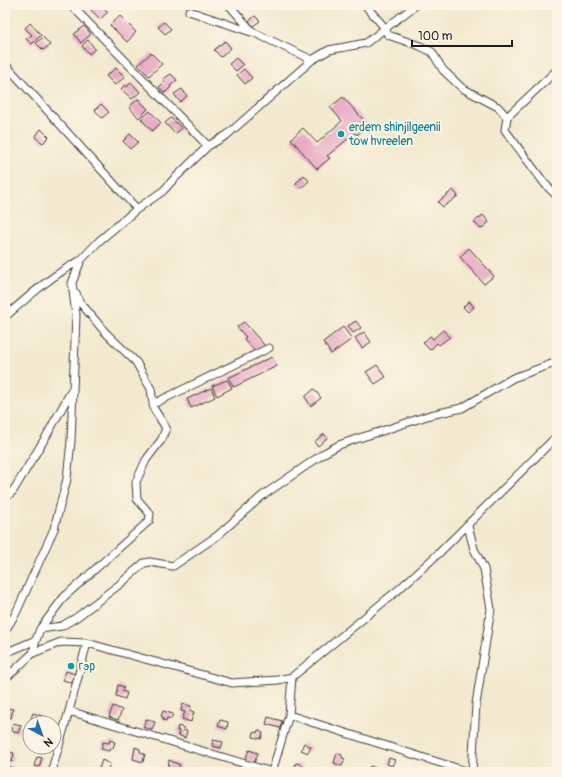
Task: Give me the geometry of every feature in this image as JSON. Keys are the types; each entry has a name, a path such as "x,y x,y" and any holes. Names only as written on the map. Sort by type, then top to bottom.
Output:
{"street":[{"path":"71,5 208,146"},
{"path":"229,5 255,33"},
{"path":"365,5 385,28 388,35 420,46 432,52 443,70 462,88 498,107 506,117"},
{"path":"5,317 35,290 63,269 81,260 99,241 137,209 163,191 208,146 227,135 312,60 329,50 366,43 416,5"},
{"path":"189,11 255,33 312,60"},
{"path":"5,64 137,209"},
{"path":"557,70 506,117 505,130 545,184 557,196"},
{"path":"5,631 16,613 51,536 60,509 68,472 74,386 76,315 72,283 81,260"},
{"path":"33,653 40,629 64,597 149,521 150,514 137,499 136,482 146,460 162,439 166,428 154,409 151,389 136,362 105,332 79,301 72,283"},
{"path":"153,404 269,348"},
{"path":"40,629 62,626 120,584 144,563 150,562 173,566 217,536 262,496 326,452 359,438 430,415 462,408 513,378 557,362"},
{"path":"5,498 13,491 47,435 74,386"},
{"path":"5,679 33,653 61,642 87,643 232,683 278,680 292,676 398,590 468,526 557,436"},
{"path":"289,715 471,772 476,704 491,610 484,569 474,549 468,526"},
{"path":"5,653 36,640"},
{"path":"54,772 53,766 70,711 87,643"},
{"path":"70,711 272,772 289,715 292,676"},
{"path":"5,769 13,772"}],"building":[{"path":"96,5 101,5 108,12 100,19 91,10"},
{"path":"120,16 136,32 127,42 110,25"},
{"path":"255,16 260,21 253,26 249,21"},
{"path":"164,22 171,29 165,34 158,27"},
{"path":"30,23 41,35 32,44 26,39 32,35 25,28"},
{"path":"84,26 91,34 81,43 74,34"},
{"path":"43,37 50,45 43,50 36,43"},
{"path":"88,40 95,49 89,54 82,46"},
{"path":"225,41 231,48 221,57 214,50"},
{"path":"151,53 162,64 149,76 138,65"},
{"path":"236,58 243,65 236,71 229,64"},
{"path":"116,68 125,77 115,85 106,76"},
{"path":"244,69 252,78 245,84 237,75"},
{"path":"171,74 177,80 165,93 159,87 165,82 163,79"},
{"path":"131,82 140,92 132,99 121,89 125,85 127,87"},
{"path":"182,89 187,96 180,102 174,94"},
{"name":"erdem shinjilgeenii tow hvreelen","path":"343,97 368,125 357,135 355,133 327,156 330,158 317,169 291,139 303,128 317,143 342,121 330,107"},
{"path":"138,99 148,109 139,118 129,107"},
{"path":"101,104 109,112 102,118 95,110"},
{"path":"150,111 161,123 152,131 141,119"},
{"path":"171,118 182,128 175,134 165,123"},
{"path":"41,129 49,137 43,143 35,137"},
{"path":"130,134 138,142 130,149 123,141"},
{"path":"304,175 309,181 301,188 296,183"},
{"path":"453,190 458,196 443,207 438,202"},
{"path":"483,215 489,222 481,229 474,222"},
{"path":"469,248 494,276 484,284 460,257"},
{"path":"469,301 474,307 468,312 463,307"},
{"path":"356,321 361,328 353,333 348,326"},
{"path":"244,322 265,346 257,353 244,339 246,337 237,327"},
{"path":"343,327 352,339 331,354 323,342"},
{"path":"443,330 450,337 439,345 437,343 430,350 423,343 430,336 433,339"},
{"path":"364,332 371,342 362,348 355,338"},
{"path":"272,357 277,366 234,387 228,378"},
{"path":"377,365 386,377 375,384 366,372"},
{"path":"227,380 232,388 217,396 212,386"},
{"path":"211,388 215,397 191,408 187,399"},
{"path":"314,389 321,398 311,406 305,397"},
{"path":"324,434 327,438 318,446 314,442"},
{"path":"66,671 75,674 72,683 63,680"},
{"path":"118,685 124,687 122,691 127,693 125,699 116,696"},
{"path":"183,704 191,706 190,711 194,712 191,722 182,719 185,712 181,711"},
{"path":"113,706 122,710 118,720 109,717"},
{"path":"6,708 13,709 11,718 5,716"},
{"path":"163,711 173,714 171,719 167,718 166,721 163,720 163,717 161,716"},
{"path":"268,717 282,721 280,728 266,724"},
{"path":"146,719 155,722 152,730 143,727"},
{"path":"220,720 228,722 227,729 218,726"},
{"path":"13,723 21,725 18,733 11,731"},
{"path":"178,726 187,731 185,738 178,735"},
{"path":"258,730 263,733 261,739 253,737 254,732 257,733"},
{"path":"110,740 115,742 113,748 110,748 109,751 101,749 103,742 109,743"},
{"path":"213,740 223,742 221,748 212,746"},
{"path":"304,743 311,747 308,753 301,750"},
{"path":"135,747 140,749 140,752 145,754 143,762 133,759"},
{"path":"249,750 258,753 254,763 245,760"},
{"path":"6,751 14,753 12,762 5,761"},
{"path":"337,753 342,755 342,758 345,759 342,766 334,763"},
{"path":"37,757 42,758 39,767 34,766"},
{"path":"389,758 395,760 392,766 387,764"},
{"path":"102,760 110,764 107,772 98,772"},
{"path":"169,760 180,765 177,772 168,769"},
{"path":"296,763 304,767 304,772 293,771"},
{"path":"370,766 379,769 378,772 368,772"}],"place":[{"name":"erdem shinjilgeenii tow hvreelen","path":"341,134"},
{"name":"гэр","path":"71,666"}]}
